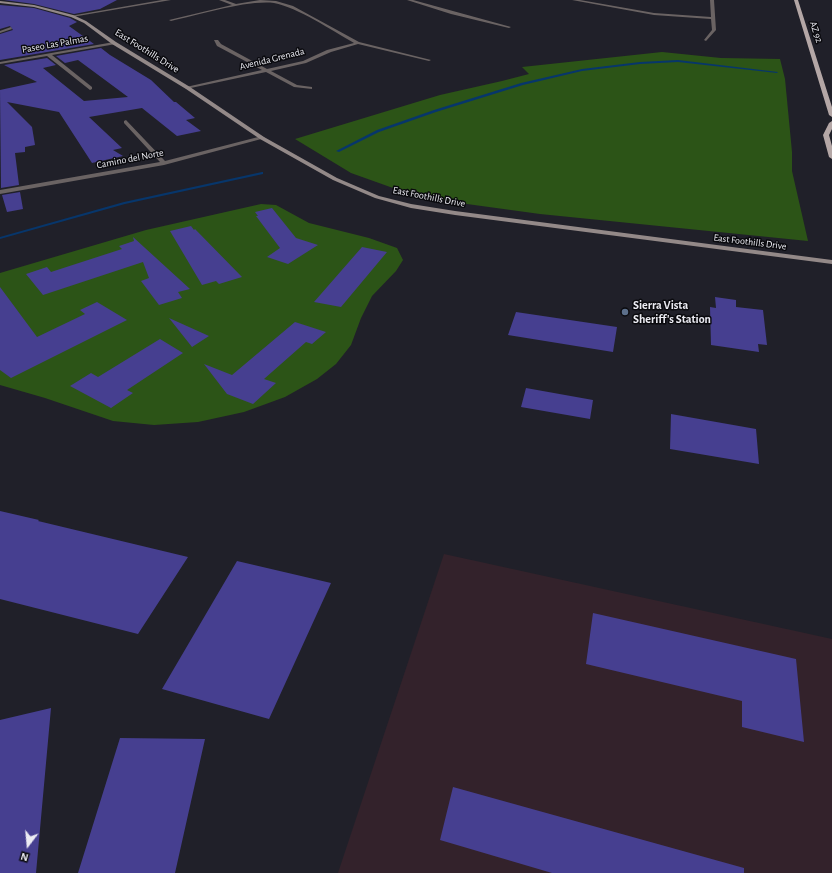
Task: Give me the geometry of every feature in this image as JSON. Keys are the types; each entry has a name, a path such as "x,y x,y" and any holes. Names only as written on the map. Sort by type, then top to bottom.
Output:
{"main road":[{"name":"AZ 92","path":"796,0 832,115"},
{"path":"832,123 826,135 832,157"}],"street":[{"path":"72,16 169,0"},
{"path":"221,0 236,5"},
{"path":"409,0 452,13 509,27"},
{"path":"574,0 654,14 712,18"},
{"path":"706,40 714,30 712,0"},
{"path":"170,20 236,5 269,1 292,7 358,43 429,60"},
{"name":"East Foothills Drive","path":"0,2 34,6 72,16 85,22 114,43 188,88 262,138 335,179 377,197 411,206 455,213 832,262"},
{"path":"0,32 11,28"},
{"path":"216,41 219,45 266,71 296,86 310,88"},
{"name":"Paseo Las Palmas","path":"0,63 114,43"},
{"name":"Avenida Grenada","path":"188,88 304,62 329,51 358,43"},
{"path":"49,55 90,88"},
{"path":"126,122 164,163"},
{"name":"Camino del Norte","path":"0,192 164,163 262,138"}],"shaded area":[{"path":"444,554 832,639 832,873 338,873"}],"green space":[{"path":"662,52 721,58 780,59 785,79 792,152 792,171 808,241 540,214 467,204 407,193 351,173 295,139 440,95 529,74 522,67"},
{"path":"261,204 276,205 309,223 369,238 397,248 403,260 396,271 372,296 361,318 351,345 336,364 317,379 285,397 244,412 198,422 154,425 113,421 45,398 0,385 0,273 146,230"}],"building":[{"path":"4,0 117,0 100,9 74,14 34,4"},
{"path":"0,5 34,8 70,18 77,22 69,26 94,44 0,60 0,34 13,30 10,26 0,29"},
{"path":"101,48 151,80 174,102 176,102 195,118 186,120 201,131 177,136 142,108 89,117 122,148 113,150 123,156 92,163 59,112 7,102 32,127 35,145 25,147 25,152 15,153 19,185 1,188 0,90 37,82 4,65 47,58 56,65 43,68 84,101 128,97 78,60 65,63 56,56"},
{"path":"20,192 23,209 7,212 2,195"},
{"path":"272,208 296,238 318,245 288,264 267,257 280,248 256,216 258,216 255,212"},
{"path":"191,226 242,277 219,284 216,281 202,285 170,231"},
{"path":"133,237 190,289 178,292 182,298 159,305 141,281 149,278 143,262 43,295 26,274 47,267 51,272 122,249 119,246 134,241"},
{"path":"362,247 387,252 341,307 314,302"},
{"path":"0,287 37,337 85,314 80,310 97,302 127,320 11,378 0,370"},
{"path":"715,297 736,300 736,307 763,310 767,345 758,344 759,352 711,345 710,307 716,308"},
{"path":"516,312 617,327 613,352 508,335"},
{"path":"169,318 209,336 192,347"},
{"path":"295,322 326,332 312,344 306,342 264,379 276,383 253,404 227,394 204,364 232,375"},
{"path":"160,339 183,353 127,390 133,393 111,408 70,386 91,373 98,377"},
{"path":"526,388 593,400 590,419 521,407"},
{"path":"671,414 756,429 759,464 670,449"},
{"path":"0,511 188,557 138,634 0,599"},
{"path":"237,561 331,583 269,719 162,689"},
{"path":"593,613 796,659 804,742 742,727 742,701 586,664"},
{"path":"51,708 36,873 0,873 0,720"},
{"path":"120,738 205,739 175,873 78,873"},
{"path":"453,787 744,868 744,873 552,873 440,840"}],"waterway":[{"path":"338,151 378,131 435,111 522,84 582,70 640,63 678,61 777,72"},
{"path":"0,238 124,203 262,173"}],"place":[{"name":"Sierra Vista Sheriff's Station","path":"625,312"}]}
